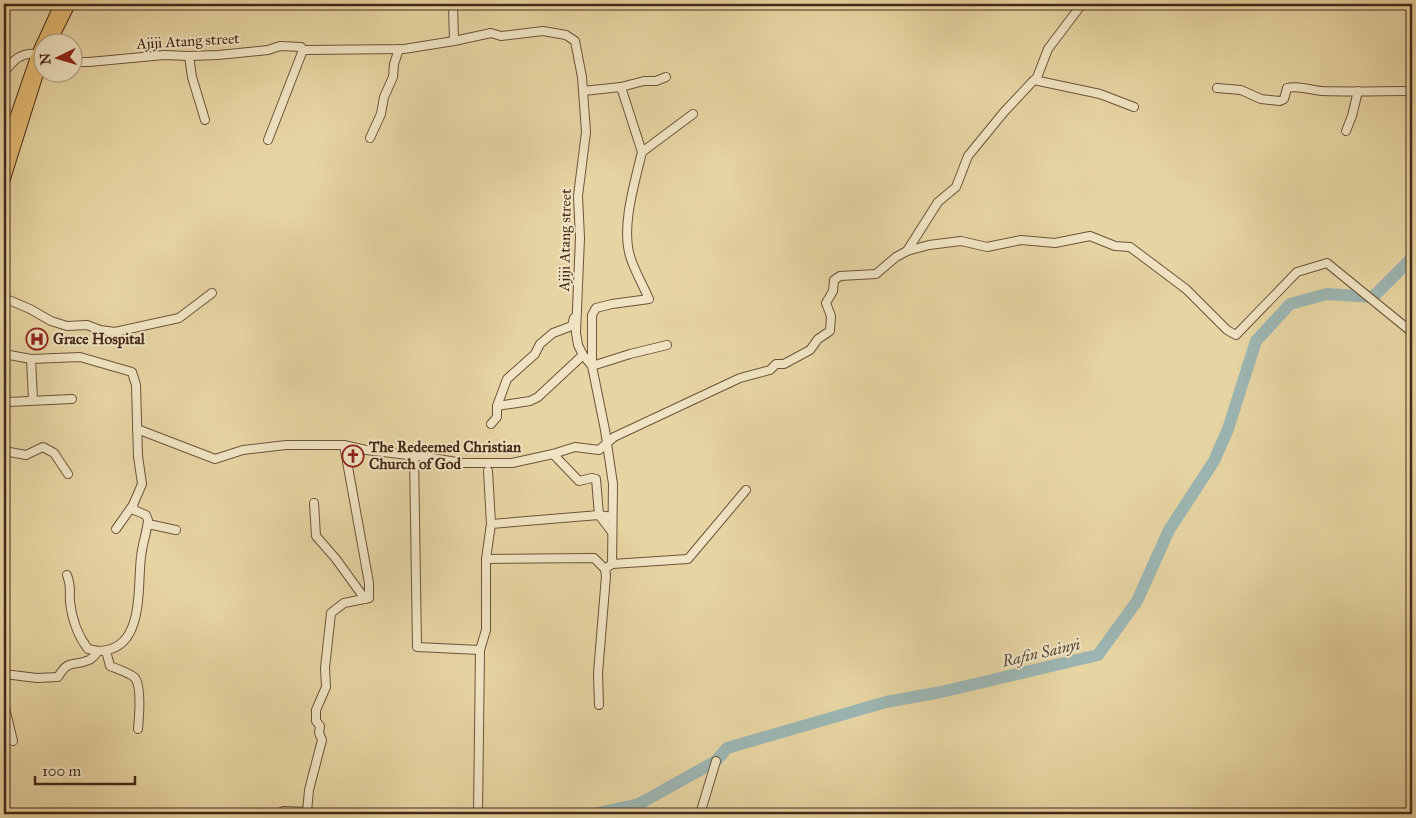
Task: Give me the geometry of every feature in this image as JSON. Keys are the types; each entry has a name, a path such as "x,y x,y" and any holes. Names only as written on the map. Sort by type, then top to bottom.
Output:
{"main road":[{"path":"56,32 70,4"},
{"path":"48,32 56,5"},
{"path":"4,150 32,78"},
{"path":"4,182 33,82"}],"street":[{"path":"453,4 454,41"},
{"path":"908,251 938,202 956,187 968,156 1004,112 1036,80 1048,48 1082,4"},
{"name":"Ajiji Atang street","path":"82,62 164,55 227,54 287,46 303,50 399,48 454,41 490,33 501,36 543,31 566,35 575,41 583,91 586,132 578,196 580,238 576,333 582,355 592,366"},
{"path":"370,138 381,114 384,97 393,78 394,64 399,48"},
{"path":"268,140 303,50"},
{"path":"4,72 14,59 27,53 32,55"},
{"path":"189,56 192,77 205,120"},
{"path":"583,91 621,87 644,81 656,81 666,77"},
{"path":"1036,80 1100,94 1134,107"},
{"path":"1218,88 1236,89 1261,99 1280,101 1284,99 1287,88 1294,86 1311,90 1412,91"},
{"path":"599,705 598,673 606,576 612,532 613,484 592,366 592,315 596,308 649,298 630,256 626,234 642,152 621,87"},
{"path":"1346,131 1358,91"},
{"path":"642,152 693,114"},
{"path":"137,429 215,458 243,450 286,445 344,445 366,450 463,463 512,463 554,454 575,446 599,450 614,436 740,378 770,370 776,364 784,364 810,350 818,339 830,331 831,316 826,304 833,291 834,280 840,276 876,274 896,257 908,251 928,245 961,241 987,247 1021,240 1055,243 1090,236 1115,246 1130,248 1186,289 1227,330 1236,335 1297,272 1327,263 1408,330 1412,328"},
{"path":"4,298 51,322 67,326 87,324 100,330 115,332 179,318 212,293"},
{"path":"491,424 497,417 497,406 507,379 535,354 540,344 553,333 572,326 577,309"},
{"path":"592,366 667,344"},
{"path":"4,354 31,359 80,357 132,372 136,385 139,468 142,484 133,505 116,529"},
{"path":"497,406 530,401 538,397 582,355"},
{"path":"31,359 33,400"},
{"path":"8,402 72,399"},
{"path":"279,814 283,812 307,812 309,790 322,740 319,733 320,726 316,721 316,710 326,687 331,613 344,603 369,598 369,583 344,445"},
{"path":"4,451 26,455 43,447 54,453 68,474"},
{"path":"554,454 579,481 596,479 599,515 612,532"},
{"path":"414,456 417,647 480,650"},
{"path":"478,814 480,650 486,630 486,559 491,524 488,471"},
{"path":"486,559 594,558 608,566 688,559 746,490"},
{"path":"314,502 316,536 336,559 365,599"},
{"path":"4,674 37,678 58,676 65,667 74,662 90,660 102,651 121,645 128,637 135,621 141,556 148,524 146,515 134,510 133,505"},
{"path":"491,524 599,515 612,517"},
{"path":"148,524 176,530"},
{"path":"67,575 72,587 70,601 81,640 88,649 102,651"},
{"path":"102,651 110,666 134,677 137,682 140,702 138,729"},
{"path":"4,704 13,741"},
{"path":"700,814 716,761"},
{"path":"4,798 5,814"}],"waterway":[{"name":"Rafin Sainyi","path":"593,814 639,804 716,761 727,748 886,702 941,692 1098,655 1137,601 1169,530 1214,461 1228,429 1256,341 1290,304 1327,294 1373,297 1412,258"}],"place":[{"name":"Grace Hospital","path":"37,339"},
{"name":"The Redeemed Christian Church of God","path":"353,456"}]}
